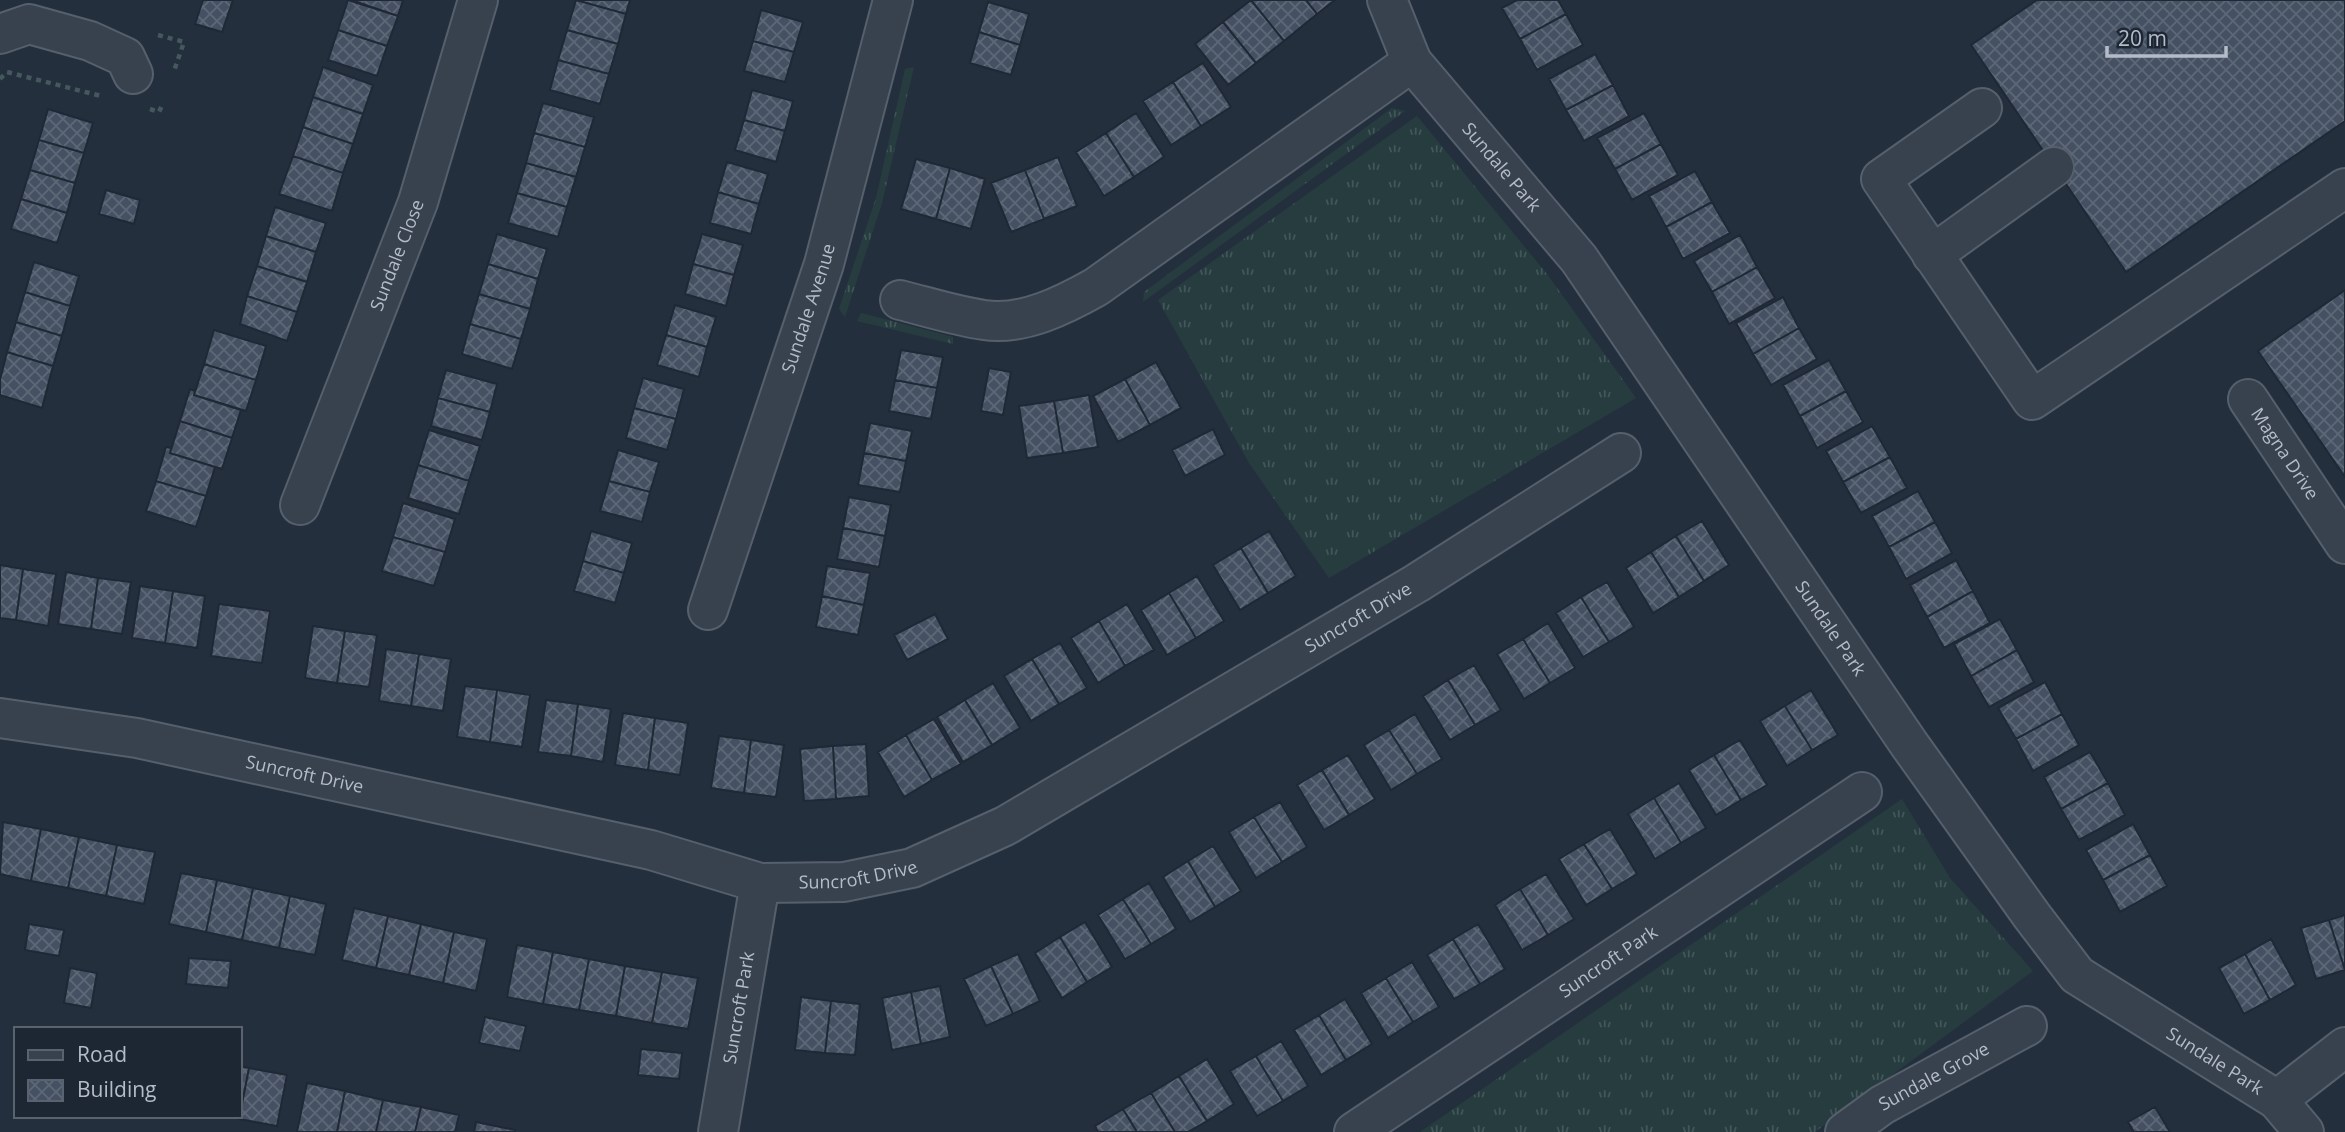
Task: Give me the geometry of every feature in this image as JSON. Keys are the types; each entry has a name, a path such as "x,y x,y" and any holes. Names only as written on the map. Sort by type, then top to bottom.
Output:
{"street":[{"name":"Sundale Close","path":"300,505 418,202 478,0"},
{"name":"Sundale Avenue","path":"708,610 824,264 893,0"},
{"name":"Sundale Park","path":"1387,0 1412,62 1579,259 1909,744 2077,975 2277,1100 2304,1132"},
{"path":"0,34 29,24 90,41 125,57 133,74"},
{"path":"900,300 987,321 1033,316 1064,304 1096,287 1412,62"},
{"path":"1982,108 1881,179 2032,400 2345,188"},
{"path":"1932,255 2054,167"},
{"name":"Magna Drive","path":"2248,400 2345,544"},
{"name":"Suncroft Drive","path":"0,718 136,738 624,844 760,883 844,882 912,868 1004,826 1417,583 1621,453"},
{"name":"Suncroft Park","path":"1354,1132 1862,792"},
{"name":"Suncroft Park","path":"718,1132 760,883"},
{"name":"Sundale Grove","path":"1845,1132 1882,1105 2027,1026"},
{"path":"2277,1100 2345,1047"}],"green space":[{"path":"914,67 882,203 845,317 839,309 876,198 905,69"},
{"path":"1392,108 1405,111 1143,302 1144,292"},
{"path":"1417,116 1547,274 1636,398 1329,578 1249,463 1158,300"},
{"path":"861,313 953,337 953,344 857,321"},
{"path":"1902,799 1950,878 2033,971 1815,1132 1420,1132"}],"building":[{"path":"203,0 233,0 222,32 195,24"},
{"path":"348,0 398,16 387,46 338,30"},
{"path":"351,0 403,0 398,16"},
{"path":"576,0 630,0 626,14"},
{"path":"576,0 626,14 618,44 567,30"},
{"path":"1251,0 1284,41 1256,63 1223,22"},
{"path":"1251,0 1306,0 1317,14 1284,41"},
{"path":"1306,0 1335,0 1317,14"},
{"path":"1517,0 1558,0 1566,14 1520,39 1502,8"},
{"path":"2037,0 2345,0 2345,121 2126,272 1971,45"},
{"path":"988,2 1029,14 1020,45 979,32"},
{"path":"761,10 803,22 794,52 753,41"},
{"path":"1566,14 1583,45 1537,70 1520,39"},
{"path":"1223,22 1256,63 1228,85 1195,44"},
{"path":"338,30 387,46 377,76 328,60"},
{"path":"567,30 618,44 609,74 558,60"},
{"path":"979,32 1020,45 1011,75 970,63"},
{"path":"753,41 794,52 785,82 744,71"},
{"path":"1595,54 1613,85 1566,110 1549,79"},
{"path":"558,60 609,74 600,104 550,90"},
{"path":"1203,63 1231,107 1201,126 1173,82"},
{"path":"323,67 373,85 363,114 313,97"},
{"path":"1173,82 1201,126 1171,145 1143,101"},
{"path":"1613,85 1629,116 1584,141 1566,110"},
{"path":"752,90 793,101 785,131 744,120"},
{"path":"313,97 363,114 353,144 303,127"},
{"path":"543,103 594,117 585,147 534,133"},
{"path":"48,109 93,123 84,153 39,140"},
{"path":"1136,113 1164,157 1134,177 1106,133"},
{"path":"1644,113 1661,144 1615,169 1597,138"},
{"path":"744,120 785,131 776,162 735,150"},
{"path":"303,127 353,144 343,173 293,156"},
{"path":"534,133 585,147 576,177 526,163"},
{"path":"1106,133 1134,177 1104,196 1076,152"},
{"path":"39,140 84,153 75,183 30,170"},
{"path":"1661,144 1678,175 1632,200 1615,169"},
{"path":"293,156 343,173 332,211 279,194"},
{"path":"1058,157 1077,206 1044,219 1025,170"},
{"path":"916,159 950,168 936,219 901,209"},
{"path":"727,162 768,174 759,204 718,192"},
{"path":"526,163 576,177 567,207 517,193"},
{"path":"950,168 985,179 971,229 936,219"},
{"path":"30,170 75,183 67,213 21,199"},
{"path":"1025,170 1044,219 1011,232 991,183"},
{"path":"1695,171 1712,202 1666,227 1649,196"},
{"path":"106,190 140,200 134,224 99,214"},
{"path":"718,192 759,204 751,234 710,223"},
{"path":"517,193 567,207 558,237 508,223"},
{"path":"21,199 67,213 57,243 11,229"},
{"path":"1712,202 1730,233 1683,259 1666,227"},
{"path":"275,207 326,223 316,252 266,236"},
{"path":"497,234 547,249 538,279 488,264"},
{"path":"702,234 743,245 734,275 693,264"},
{"path":"1740,235 1757,267 1712,292 1694,261"},
{"path":"266,236 316,252 307,282 257,266"},
{"path":"34,262 79,276 70,306 25,292"},
{"path":"488,264 538,279 530,309 479,294"},
{"path":"693,264 734,275 726,306 685,294"},
{"path":"257,266 307,282 297,312 247,296"},
{"path":"1757,267 1775,298 1729,324 1712,292"},
{"path":"2345,290 2345,477 2258,351"},
{"path":"25,292 70,306 62,336 16,322"},
{"path":"479,294 530,309 521,339 470,324"},
{"path":"247,296 297,312 287,341 240,324"},
{"path":"1783,297 1799,328 1753,354 1736,323"},
{"path":"675,305 716,317 707,347 666,335"},
{"path":"16,322 62,336 53,366 7,352"},
{"path":"470,324 521,339 512,369 462,354"},
{"path":"1799,328 1817,359 1771,385 1753,354"},
{"path":"214,330 266,346 256,380 204,364"},
{"path":"666,335 707,347 699,377 657,365"},
{"path":"901,350 943,357 937,388 895,380"},
{"path":"7,352 53,366 42,408 0,395 0,380"},
{"path":"1829,360 1846,391 1800,416 1783,385"},
{"path":"1156,362 1181,408 1150,425 1125,379"},
{"path":"204,364 256,380 246,411 194,395"},
{"path":"989,368 1011,372 1003,415 981,411"},
{"path":"446,370 497,384 490,412 438,398"},
{"path":"643,378 684,389 676,419 634,408"},
{"path":"1125,379 1150,425 1118,442 1093,396"},
{"path":"895,380 937,388 931,419 889,411"},
{"path":"190,389 195,391 194,395 241,410 232,438 180,421"},
{"path":"1846,391 1863,422 1817,448 1800,416"},
{"path":"1089,395 1098,447 1063,453 1054,401"},
{"path":"438,398 490,412 482,440 431,426"},
{"path":"1054,401 1063,453 1027,458 1019,406"},
{"path":"634,408 676,419 667,450 626,438"},
{"path":"180,421 232,438 222,469 170,453"},
{"path":"870,423 912,431 906,461 864,453"},
{"path":"1872,426 1890,457 1843,482 1826,451"},
{"path":"1213,429 1225,455 1185,476 1172,450"},
{"path":"429,430 480,446 469,481 418,465"},
{"path":"166,447 171,448 170,453 215,467 206,496 156,481"},
{"path":"618,450 659,462 650,492 609,481"},
{"path":"864,453 906,461 900,492 858,485"},
{"path":"1890,457 1907,488 1861,513 1843,482"},
{"path":"418,465 469,481 459,514 408,498"},
{"path":"156,481 206,496 196,527 146,511"},
{"path":"609,481 650,492 642,522 600,511"},
{"path":"1918,491 1935,522 1889,547 1872,516"},
{"path":"849,497 891,505 885,536 843,528"},
{"path":"403,503 455,519 445,552 393,537"},
{"path":"1702,521 1729,565 1704,581 1676,536"},
{"path":"1935,522 1952,553 1906,579 1889,547"},
{"path":"843,528 885,536 879,567 837,559"},
{"path":"591,531 632,543 624,573 583,561"},
{"path":"1269,531 1296,576 1268,593 1241,548"},
{"path":"1676,536 1704,581 1679,597 1651,552"},
{"path":"393,537 445,552 434,586 382,571"},
{"path":"1241,548 1268,593 1240,610 1213,565"},
{"path":"1651,552 1679,597 1653,613 1626,568"},
{"path":"1956,560 1973,591 1927,617 1910,585"},
{"path":"583,561 624,573 615,603 574,591"},
{"path":"0,565 23,569 16,620 0,618"},
{"path":"827,566 870,573 864,605 822,596"},
{"path":"23,569 56,574 48,626 16,620"},
{"path":"66,572 98,578 91,629 58,624"},
{"path":"1197,576 1224,621 1196,638 1169,593"},
{"path":"98,578 131,582 122,634 91,629"},
{"path":"1607,582 1634,627 1609,642 1581,597"},
{"path":"140,586 173,591 165,643 132,638"},
{"path":"173,591 205,596 197,648 165,643"},
{"path":"1973,591 1990,623 1944,648 1927,617"},
{"path":"1169,593 1196,638 1167,655 1141,610"},
{"path":"822,596 864,605 858,635 816,627"},
{"path":"1581,597 1609,642 1583,657 1556,613"},
{"path":"219,604 270,611 262,663 211,656"},
{"path":"1127,604 1154,650 1125,666 1099,621"},
{"path":"935,614 948,639 907,660 894,635"},
{"path":"2000,619 2017,650 1971,676 1954,644"},
{"path":"1099,621 1125,666 1098,683 1071,638"},
{"path":"1548,623 1575,668 1550,683 1523,639"},
{"path":"313,626 345,631 337,683 305,678"},
{"path":"345,631 377,635 369,687 337,683"},
{"path":"1523,639 1550,683 1524,699 1497,654"},
{"path":"1060,643 1087,688 1059,704 1032,659"},
{"path":"386,649 419,654 411,706 379,701"},
{"path":"2017,650 2034,682 1989,707 1971,676"},
{"path":"419,654 451,659 443,711 411,706"},
{"path":"1032,659 1059,704 1031,721 1004,676"},
{"path":"1474,665 1501,710 1475,725 1448,680"},
{"path":"1448,680 1475,725 1450,740 1423,696"},
{"path":"2045,682 2062,714 2016,739 1998,708"},
{"path":"993,683 1020,728 992,745 965,700"},
{"path":"465,686 497,690 490,742 457,737"},
{"path":"497,690 530,695 522,747 490,742"},
{"path":"1811,690 1838,735 1812,750 1785,706"},
{"path":"546,700 578,704 571,756 538,752"},
{"path":"965,700 992,745 963,762 937,717"},
{"path":"578,704 611,709 603,762 571,756"},
{"path":"1785,706 1812,750 1787,766 1760,721"},
{"path":"623,713 655,718 648,770 615,765"},
{"path":"1415,714 1442,759 1417,774 1389,730"},
{"path":"2062,714 2079,745 2033,771 2016,739"},
{"path":"655,718 688,723 680,775 648,770"},
{"path":"934,719 961,764 932,780 906,735"},
{"path":"1389,730 1417,774 1391,790 1364,745"},
{"path":"906,735 932,780 904,797 878,752"},
{"path":"719,736 751,740 744,793 711,788"},
{"path":"751,740 784,745 776,797 744,793"},
{"path":"1740,740 1767,785 1741,800 1714,755"},
{"path":"866,744 869,796 836,799 833,746"},
{"path":"833,746 836,799 804,801 800,749"},
{"path":"2090,752 2108,783 2061,809 2044,777"},
{"path":"1348,755 1375,799 1349,815 1322,770"},
{"path":"1714,755 1741,800 1716,815 1689,770"},
{"path":"1322,770 1349,815 1324,830 1297,785"},
{"path":"1679,783 1706,828 1681,843 1654,798"},
{"path":"2108,783 2125,815 2079,840 2061,809"},
{"path":"1654,798 1681,843 1655,859 1628,814"},
{"path":"1280,802 1307,847 1282,862 1254,817"},
{"path":"1254,817 1282,862 1256,878 1229,832"},
{"path":"3,822 41,829 31,881 0,874"},
{"path":"2133,824 2150,855 2103,880 2086,850"},
{"path":"41,829 79,837 68,888 31,881"},
{"path":"1610,829 1637,874 1612,889 1584,844"},
{"path":"79,837 117,845 106,896 68,888"},
{"path":"1584,844 1612,889 1586,905 1559,859"},
{"path":"117,845 155,852 144,904 106,896"},
{"path":"1213,846 1241,891 1215,907 1188,861"},
{"path":"2150,855 2167,886 2120,912 2103,880"},
{"path":"1188,861 1215,907 1190,922 1163,877"},
{"path":"181,873 217,880 206,932 169,924"},
{"path":"1546,874 1574,919 1548,935 1520,889"},
{"path":"217,880 253,888 242,940 206,932"},
{"path":"1149,883 1176,929 1151,944 1123,899"},
{"path":"253,888 290,896 279,948 242,940"},
{"path":"1520,889 1548,935 1522,950 1495,905"},
{"path":"290,896 326,904 315,955 279,948"},
{"path":"1123,899 1151,944 1125,959 1098,915"},
{"path":"354,908 388,916 376,968 342,960"},
{"path":"2345,915 2345,970 2329,920"},
{"path":"388,916 421,924 409,975 376,968"},
{"path":"2329,920 2345,970 2316,979 2301,928"},
{"path":"1085,922 1112,967 1087,982 1060,937"},
{"path":"29,924 64,930 59,956 25,950"},
{"path":"421,924 454,932 443,983 409,975"},
{"path":"1478,924 1505,969 1480,984 1453,939"},
{"path":"454,932 487,939 476,991 443,983"},
{"path":"1060,937 1087,982 1062,998 1035,953"},
{"path":"1453,939 1480,984 1454,999 1427,955"},
{"path":"2271,939 2296,985 2270,1000 2245,954"},
{"path":"517,945 553,952 543,1004 507,997"},
{"path":"553,952 589,959 579,1010 543,1004"},
{"path":"1018,954 1040,1001 1013,1014 991,966"},
{"path":"2245,954 2270,1000 2244,1014 2219,968"},
{"path":"189,958 231,961 228,988 186,984"},
{"path":"589,959 625,966 616,1016 579,1010"},
{"path":"1412,962 1439,1007 1413,1022 1386,978"},
{"path":"625,966 662,972 652,1023 616,1016"},
{"path":"991,966 1013,1014 986,1026 964,979"},
{"path":"70,968 97,973 91,1008 64,1003"},
{"path":"662,972 698,978 688,1029 652,1023"},
{"path":"1386,978 1413,1022 1388,1038 1361,993"},
{"path":"940,986 950,1037 921,1044 911,992"},
{"path":"911,992 921,1044 892,1050 882,998"},
{"path":"801,997 831,1001 825,1053 795,1050"},
{"path":"1345,999 1372,1044 1346,1060 1319,1015"},
{"path":"831,1001 860,1004 855,1055 825,1053"},
{"path":"1319,1015 1346,1060 1321,1075 1294,1030"},
{"path":"485,1017 526,1026 520,1051 479,1043"},
{"path":"1281,1041 1308,1086 1283,1101 1256,1056"},
{"path":"641,1049 682,1053 679,1079 638,1075"},
{"path":"1256,1056 1283,1101 1257,1116 1230,1071"},
{"path":"1207,1059 1234,1104 1207,1121 1179,1076"},
{"path":"242,1066 249,1068 242,1104"},
{"path":"249,1068 287,1075 277,1126 239,1119 242,1118"},
{"path":"1179,1076 1207,1121 1188,1132 1175,1132 1151,1093"},
{"path":"307,1083 345,1091 337,1132 297,1132"},
{"path":"345,1091 383,1100 376,1132 337,1132"},
{"path":"1151,1093 1175,1132 1137,1132 1123,1109"},
{"path":"383,1100 421,1107 415,1132 376,1132"},
{"path":"421,1107 459,1115 455,1132 415,1132"},
{"path":"2155,1107 2170,1132 2134,1132 2128,1122"},
{"path":"1123,1109 1137,1132 1098,1132 1095,1126"},
{"path":"476,1122 515,1130 515,1132 474,1132"}]}
